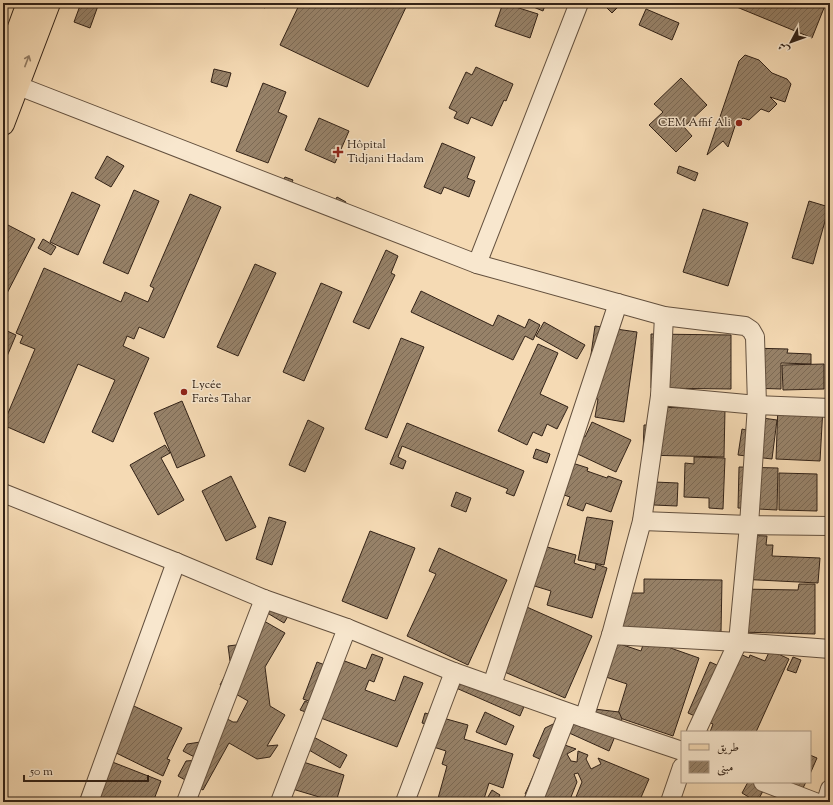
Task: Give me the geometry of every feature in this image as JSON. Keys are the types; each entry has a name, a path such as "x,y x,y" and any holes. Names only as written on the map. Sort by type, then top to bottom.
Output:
{"main road":[{"path":"3,124 8,79 28,3"},
{"path":"8,79 49,3"}],"street":[{"path":"477,264 579,3"},
{"path":"8,79 477,264 664,316 745,326 751,330 755,337 757,405 749,525 738,642 696,731"},
{"path":"492,686 618,303"},
{"path":"533,802 576,715 610,635 642,521 660,396 664,316"},
{"path":"660,396 757,405 830,408"},
{"path":"3,493 264,599 347,628 454,672 681,751"},
{"path":"642,521 830,526"},
{"path":"89,802 176,562"},
{"path":"186,802 264,599"},
{"path":"280,802 347,628"},
{"path":"610,635 830,649"},
{"path":"405,802 454,672"},
{"path":"670,802 681,770"},
{"path":"766,783 815,802"},
{"path":"826,802 830,789"}],"building":[{"path":"81,3 99,3 90,28 74,22"},
{"path":"255,3 267,3 265,8"},
{"path":"300,3 408,3 368,87 280,45"},
{"path":"503,3 538,14 530,38 495,26"},
{"path":"524,3 546,3 543,11"},
{"path":"602,3 622,3 612,13"},
{"path":"727,3 826,3 812,38"},
{"path":"646,9 679,23 672,40 639,25"},
{"path":"745,55 759,60 772,73 787,79 791,84 785,102 770,97 777,104 769,112 761,109 749,120 743,118 735,126 728,147 723,141 707,155 739,61"},
{"path":"476,67 513,84 506,101 504,100 492,126 471,117 468,124 454,118 457,112 449,108 466,72 472,75"},
{"path":"214,69 231,73 227,87 211,82"},
{"path":"681,78 707,105 684,127 692,136 676,152 649,125 663,112 654,104"},
{"path":"263,83 286,92 278,112 287,116 268,163 236,151"},
{"path":"319,118 349,131 335,163 305,150"},
{"path":"442,143 475,157 467,178 475,181 469,197 444,187 441,194 424,187"},
{"path":"107,156 124,166 111,187 95,178"},
{"path":"679,166 698,173 695,181 677,173"},
{"path":"285,177 293,180 287,193 279,189"},
{"path":"134,190 159,201 128,274 103,263"},
{"path":"72,192 100,205 78,255 50,242"},
{"path":"190,194 221,207 164,338 139,327 134,339 127,336 123,346 149,358 113,442 92,432 115,380 78,364 44,443 3,425 35,349 20,343 23,336 16,333 44,268 121,302 125,292 148,302 154,288 150,286"},
{"path":"337,197 346,202 340,214 331,208"},
{"path":"809,201 829,207 813,264 792,258"},
{"path":"703,209 748,223 728,286 683,272"},
{"path":"6,224 35,239 3,301 3,230"},
{"path":"43,239 56,247 51,255 38,248"},
{"path":"386,250 398,256 391,273 395,275 369,329 353,322"},
{"path":"255,264 276,273 238,356 217,347"},
{"path":"321,283 342,292 304,381 283,372"},
{"path":"421,291 493,326 498,315 525,328 529,319 540,325 533,340 525,336 513,360 411,312"},
{"path":"544,322 585,345 577,359 536,336"},
{"path":"595,326 637,332 624,422 595,417 598,399 585,397"},
{"path":"3,329 16,335 5,361 3,360"},
{"path":"651,334 731,335 731,389 651,388"},
{"path":"401,338 424,347 387,438 365,429"},
{"path":"538,344 558,353 540,394 568,407 557,429 547,424 542,436 533,432 527,445 498,431"},
{"path":"748,348 788,349 787,353 811,354 811,364 781,363 781,389 749,388"},
{"path":"824,364 824,389 783,390 782,365"},
{"path":"182,401 205,456 177,468 154,413"},
{"path":"778,405 823,407 820,461 776,459"},
{"path":"652,407 725,409 724,457 643,455 644,425 652,425"},
{"path":"748,416 777,420 772,459 738,455 742,429 746,430"},
{"path":"308,420 324,428 305,472 289,465"},
{"path":"592,422 631,440 616,472 569,450 577,433 585,437"},
{"path":"407,423 524,471 514,496 506,493 508,489 402,446 398,457 406,461 403,469 390,464"},
{"path":"165,445 170,453 161,458 184,500 158,515 130,465"},
{"path":"536,449 550,454 547,463 533,458"},
{"path":"694,457 725,458 723,509 709,508 709,498 684,497 685,463 694,464"},
{"path":"566,461 588,468 587,471 607,478 608,476 622,481 611,512 586,503 583,511 567,505 570,497 555,492"},
{"path":"739,467 778,468 777,510 738,508"},
{"path":"779,473 817,474 817,511 779,510"},
{"path":"231,476 256,527 226,541 202,491"},
{"path":"654,482 678,483 677,506 654,505"},
{"path":"456,492 471,498 466,512 451,506"},
{"path":"269,517 286,522 272,565 256,559"},
{"path":"587,517 613,521 604,565 578,560"},
{"path":"370,531 415,548 387,619 342,601"},
{"path":"740,535 767,536 766,545 773,545 772,556 820,558 818,583 738,579"},
{"path":"540,545 576,555 574,563 595,570 596,564 607,568 592,618 547,605 551,591 528,584"},
{"path":"439,548 507,580 468,665 407,636 436,574 429,571"},
{"path":"644,579 722,580 721,632 619,630 620,593 644,593"},
{"path":"799,584 815,584 815,634 738,632 739,589 798,590"},
{"path":"271,599 291,611 284,623 264,611"},
{"path":"520,604 592,636 565,698 493,667"},
{"path":"264,621 285,633 265,667 270,706 285,715 267,746 278,745 270,757 257,759 229,743 203,790 178,776 186,761 200,760 183,751 187,744 214,740 202,734 214,712 233,722 237,722 248,701 220,685 228,670 243,668 230,661 228,646 244,644"},
{"path":"602,638 641,651 645,639 699,658 673,736 617,717 627,684 591,672"},
{"path":"727,648 749,658 750,655 765,661 770,650 789,659 756,731 710,731 713,724 688,713 710,662 719,666"},
{"path":"372,654 383,658 374,682 369,680 365,690 395,701 404,676 423,683 397,747 313,715 317,704 303,699 317,662 338,670 342,660 366,669"},
{"path":"793,657 801,660 796,673 787,670"},
{"path":"453,670 526,702 520,716 447,684"},
{"path":"305,701 315,706 311,714 300,710"},
{"path":"125,702 182,728 167,759 170,760 163,776 104,747"},
{"path":"586,708 619,712 622,719 609,751 567,732 562,744 576,749 567,754 571,761 577,762 578,751 588,755 586,759 591,769 601,764 598,758 649,779 639,802 574,802 582,782 578,773 574,774 577,782 569,802 543,802 525,794 537,768 548,763 533,756 545,728"},
{"path":"485,712 514,726 506,745 476,732"},
{"path":"425,713 468,725 464,739 513,754 503,788 489,783 483,802 437,802 447,766 442,764 446,751 421,743 426,724 422,723"},
{"path":"697,726 708,731 694,731"},
{"path":"308,734 347,755 340,768 302,746"},
{"path":"811,755 817,758 811,772"},
{"path":"97,756 161,781 153,802 114,802 112,800 111,802 79,802"},
{"path":"297,760 344,775 336,802 289,788"},
{"path":"747,783 767,783 757,802 742,793"},
{"path":"787,783 806,783 802,790"},
{"path":"492,790 500,795 496,802 485,802"}],"place":[{"name":"CEM Affif Ali","path":"739,123"},
{"name":"Hôpital Tidjani Hadam","path":"338,152"},
{"name":"Lycée Farès Tahar","path":"184,392"}]}
